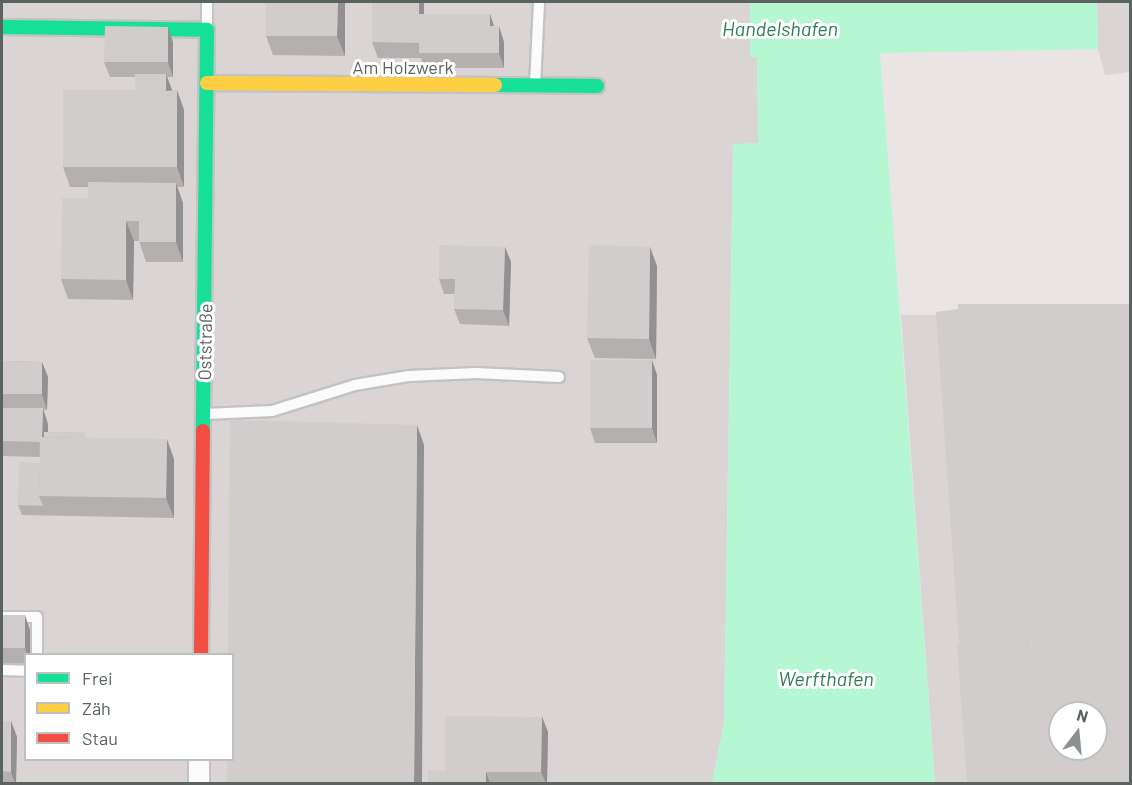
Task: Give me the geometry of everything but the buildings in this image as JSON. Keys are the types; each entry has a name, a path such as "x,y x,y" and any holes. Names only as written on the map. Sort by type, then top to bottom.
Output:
{"street":[{"path":"2,27 207,30"},
{"name":"Oststraße","path":"201,653 207,30"},
{"name":"Am Holzwerk","path":"207,83 597,86"},
{"path":"199,761 199,783"}],"lane":[{"path":"207,2 207,30"},
{"path":"535,86 539,2"},
{"path":"204,414 272,411 356,385 409,376 476,373 560,377"},
{"path":"2,617 37,617 37,653"},
{"path":"2,670 24,670"}],"shaded area":[{"path":"2,2 750,2 750,56 757,57 758,144 733,145 724,723 712,783 2,784"},
{"path":"1097,2 1130,2 1130,72 1105,75 1098,49"},
{"path":"901,315 1130,316 1130,783 935,783"}],"water":[{"name":"Werfthafen","path":"750,2 1097,2 1098,49 880,53 935,783 712,783 724,723 733,144 758,143 757,57 750,57"}],"traffic: fast":[{"path":"2,27 207,30 203,431"},
{"path":"495,85 597,86"}],"traffic: slow":[{"path":"207,83 495,85"}],"traffic: jam":[{"path":"201,653 203,431"}],"water label":[{"name":"Handelshafen","path":"780,28"}]}
